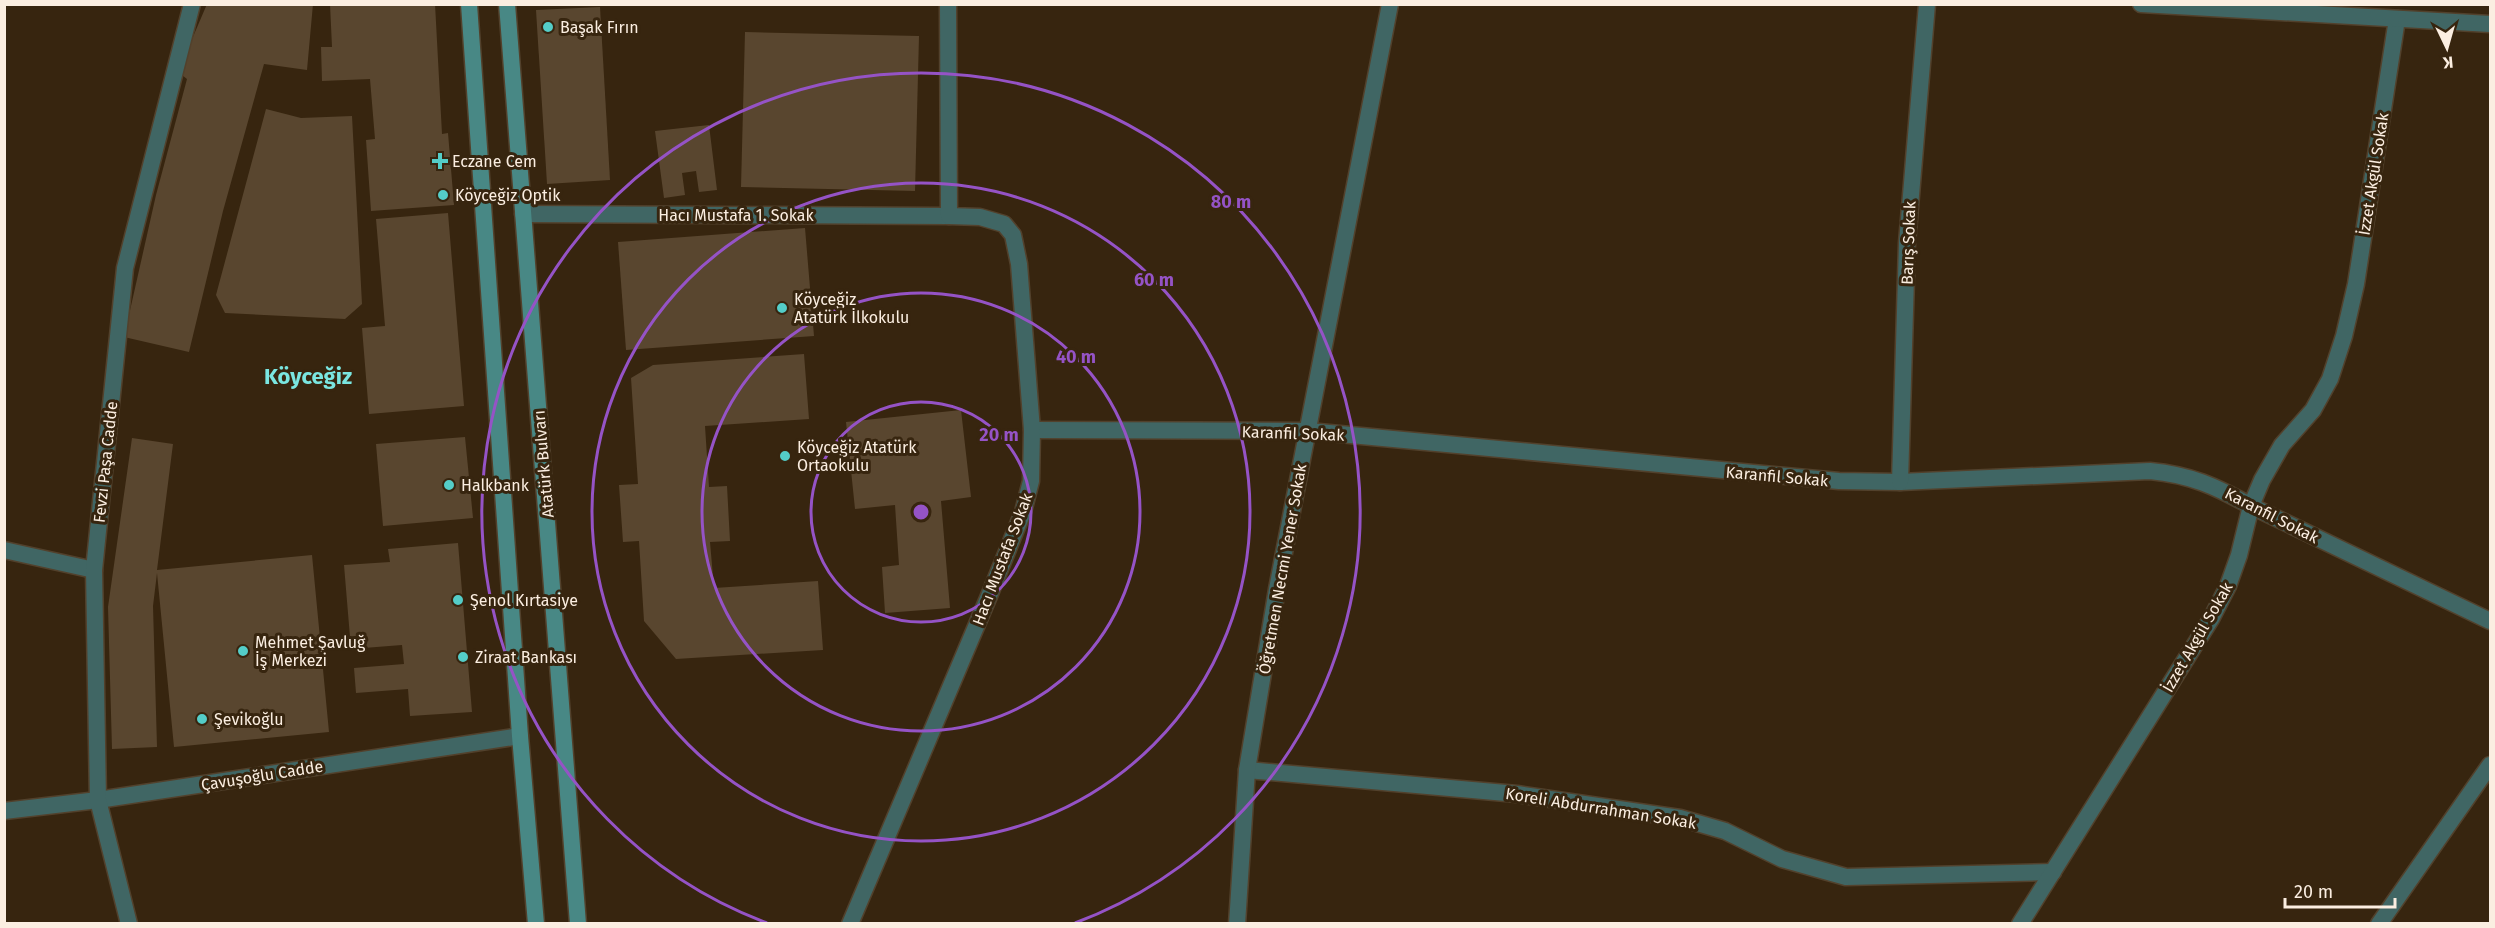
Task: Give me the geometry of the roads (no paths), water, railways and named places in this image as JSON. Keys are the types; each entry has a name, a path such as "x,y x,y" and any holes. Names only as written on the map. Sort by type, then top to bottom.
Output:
{"main road":[{"path":"469,4 520,736 536,924"},
{"name":"Atatürk Bulvarı","path":"507,4 578,924"}],"street":[{"name":"Fevzi Paşa Cadde","path":"129,924 98,800 94,570 125,268 192,4"},
{"path":"948,4 949,216"},
{"name":"Öğretmen Necmi Yener Sokak","path":"1237,924 1247,770 1277,589 1390,4"},
{"name":"Barış Sokak","path":"1900,482 1907,243 1927,4"},
{"path":"2141,4 2490,24"},
{"name":"İzzet Akgül Sokak","path":"2020,924 2211,619 2228,586 2239,555 2251,506 2282,445 2313,410 2330,379 2344,336 2356,284 2397,19"},
{"name":"Hacı Mustafa 1. Sokak","path":"523,214 949,216"},
{"name":"Hacı Mustafa Sokak","path":"850,924 1023,512 1031,481 1032,430 1019,264 1013,235 1004,224 980,217 949,216"},
{"name":"Karanfil Sokak","path":"1032,430 1308,431 1769,476 1900,482 2150,471 2178,474 2200,480 2490,621"},
{"path":"4,549 94,570"},
{"name":"Çavuşoğlu Cadde","path":"4,811 98,800 520,736"},
{"path":"2379,924 2490,765"},
{"name":"Koreli Abdurrahman Sokak","path":"1247,770 1517,794 1680,818 1725,831 1782,859 1846,877 2053,872"}],"place":[{"name":"Başak Fırın","path":"548,27"},
{"name":"Eczane Cem","path":"440,161"},
{"name":"Köyceğiz Optik","path":"443,195"},
{"name":"Köyceğiz Atatürk İlkokulu","path":"782,308"},
{"name":"Köyceğiz Atatürk Ortaokulu","path":"785,456"},
{"name":"Halkbank","path":"449,485"},
{"name":"Şenol Kırtasiye","path":"458,600"},
{"name":"Mehmet Şavluğ İş Merkezi","path":"243,651"},
{"name":"Ziraat Bankası","path":"463,657"},
{"name":"Şevikoğlu","path":"202,719"}],"district":[{"name":"Köyceğiz","path":"308,376"}]}
